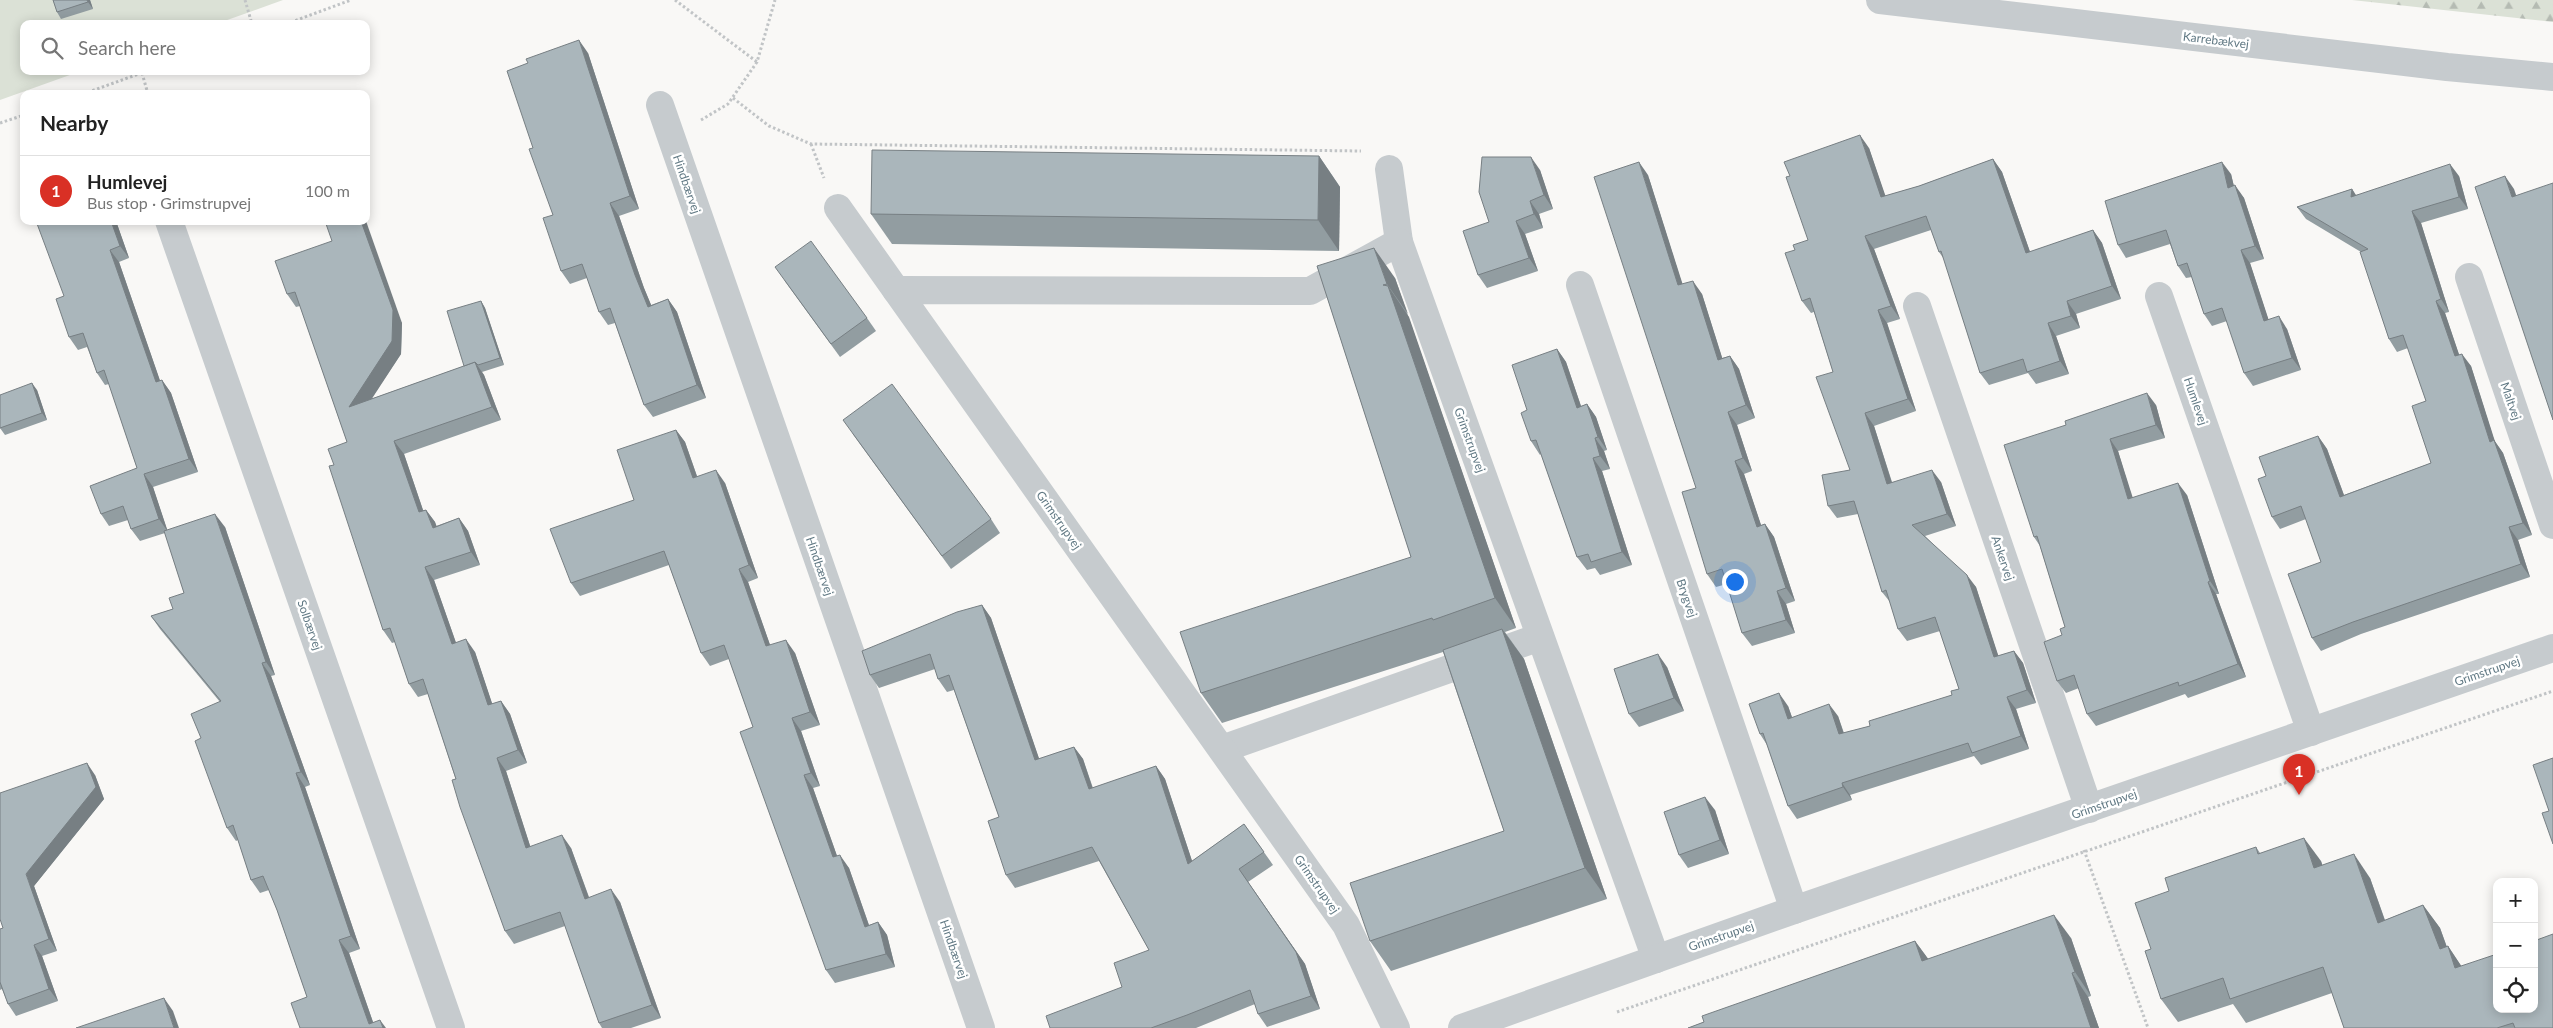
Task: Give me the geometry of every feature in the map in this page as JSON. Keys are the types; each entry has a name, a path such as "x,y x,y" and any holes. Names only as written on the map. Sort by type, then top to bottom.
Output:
{"street":[{"name":"Karrebækvej","path":"1880,0 2448,67 2553,76"},
{"name":"Hindbærvej","path":"660,105 981,1028"},
{"name":"Grimstrupvej","path":"1390,169 1399,242 1656,959"},
{"name":"Grimstrupvej","path":"838,208 1346,925 1396,1028"},
{"name":"Solbærvej","path":"170,225 451,1028"},
{"path":"896,290 1310,291 1399,242"},
{"name":"Maltvej","path":"2469,277 2553,525"},
{"name":"Brygvej","path":"1580,285 1794,910"},
{"name":"Humlevej","path":"2160,296 2311,732"},
{"name":"Ankervej","path":"1917,306 2082,812"},
{"path":"1222,749 1540,637"},
{"name":"Grimstrupvej","path":"1462,1028 1794,910 2553,648"}],"path":[{"path":"245,0 251,20"},
{"path":"297,20 351,0"},
{"path":"675,0 757,62"},
{"path":"671,138 728,104 733,98 757,62 775,0"},
{"path":"94,90 136,75"},
{"path":"143,75 147,90"},
{"path":"733,98 769,126 811,144 1385,152 1390,169"},
{"path":"0,124 20,116"},
{"path":"1609,1015 2553,691"},
{"path":"2082,812 2084,851 2148,1028"}],"green space":[{"path":"0,0 283,0 227,20 20,20 20,75 70,75 28,90 20,90 20,93 0,100"},
{"path":"2352,0 2553,0 2553,22"}],"building":[{"path":"53,0 87,0 88,2 57,12"},
{"path":"579,40 630,196 610,203 648,307 668,299 697,385 644,405 610,308 599,312 582,264 561,271 543,218 553,215 529,149 533,148 507,71 528,63 526,59"},
{"path":"1860,135 1881,197 1919,186 1993,159 2026,253 2093,230 2112,286 2067,301 2071,316 2048,323 2060,361 2027,372 2023,359 1980,373 1941,251 1939,252 1926,216 1865,236 1891,306 1878,310 1908,399 1865,413 1887,484 1932,470 1947,514 1912,525 1967,575 1994,657 2014,651 2027,690 2007,697 2021,736 1972,753 1968,743 1842,783 1843,787 1788,806 1763,733 1760,734 1749,704 1779,693 1788,719 1829,704 1839,734 1870,726 1869,721 1952,695 1951,691 1959,689 1935,617 1898,629 1886,590 1882,592 1854,501 1828,506 1822,475 1850,470 1816,377 1833,372 1810,298 1802,301 1785,253 1795,250 1793,245 1808,240 1786,177 1790,176 1784,162"},
{"path":"872,150 1319,156 1318,220 871,214"},
{"path":"1482,157 1531,157 1544,195 1530,201 1534,214 1516,221 1529,258 1478,275 1463,231 1489,222 1479,192"},
{"path":"1639,162 1678,285 1693,281 1718,360 1730,356 1746,405 1728,412 1743,458 1735,461 1757,527 1765,524 1786,588 1777,591 1786,620 1742,633 1722,569 1707,574 1682,492 1696,488 1594,177"},
{"path":"2222,162 2228,188 2235,185 2255,246 2241,250 2264,321 2279,316 2292,358 2244,373 2222,308 2204,314 2187,263 2178,266 2166,230 2118,245 2105,201"},
{"path":"2450,164 2459,197 2412,211 2441,299 2436,301 2455,356 2462,354 2490,442 2494,440 2523,523 2509,527 2521,564 2312,638 2288,574 2321,562 2301,506 2272,517 2258,479 2266,476 2259,457 2318,436 2340,497 2431,463 2412,406 2426,401 2403,335 2389,339 2360,252 2368,249 2297,207 2352,189 2351,197"},
{"path":"2505,176 2512,197 2553,183 2553,420 2475,187"},
{"path":"37,225 112,225 120,246 110,250 156,382 162,380 189,459 144,474 159,519 131,529 123,506 101,514 90,486 137,468 104,370 97,373 83,333 69,337 56,299 64,296"},
{"path":"326,225 362,225 393,310 392,341 349,407 475,362 492,407 394,441 419,512 426,510 433,528 459,518 471,552 425,567 452,644 466,639 488,705 501,701 518,750 497,758 526,848 562,835 585,899 611,889 652,1005 599,1023 560,912 505,931 460,807 452,780 456,779 423,679 409,684 390,628 383,630 329,466 334,465 328,449 347,442 295,292 287,294 275,261 332,241"},
{"path":"811,241 867,318 831,344 775,267"},
{"path":"1374,248 1387,284 1383,285 1388,286 1495,598 1433,620 1432,618 1201,693 1180,632 1411,557 1317,266"},
{"path":"481,301 500,358 478,365 475,362 464,366 447,311"},
{"path":"1557,349 1577,408 1587,404 1598,437 1595,438 1600,456 1593,458 1622,552 1591,562 1588,554 1577,557 1536,440 1531,441 1521,413 1527,410 1512,365"},
{"path":"32,383 42,413 0,428 0,395"},
{"path":"892,384 991,519 942,556 843,420"},
{"path":"2147,393 2156,425 2110,439 2128,499 2178,483 2210,581 2208,582 2238,664 2179,686 2178,682 2087,714 2074,675 2057,681 2044,642 2062,635 2060,629 2065,627 2037,536 2034,537 2004,445 2066,425 2065,421"},
{"path":"676,430 693,478 716,470 749,565 739,569 766,646 786,640 810,712 792,718 811,773 804,775 833,857 840,855 865,927 878,922 886,954 826,970 740,732 753,727 724,645 701,653 664,551 571,583 550,529 634,500 617,450"},
{"path":"215,514 266,662 262,663 301,772 296,773 351,936 339,940 369,1024 380,1020 383,1028 300,1028 291,1003 307,997 277,910 263,876 251,880 233,825 227,828 195,741 201,738 191,714 221,701 151,616 173,609 169,598 184,593 164,531"},
{"path":"982,605 1035,760 1074,747 1089,789 1156,766 1188,864 1244,824 1264,852 1239,869 1296,952 1311,996 1258,1014 1250,990 1151,1028 1050,1028 1046,1016 1122,987 1114,963 1149,950 1092,847 1006,875 988,821 999,817 949,675 938,679 930,654 870,675 862,651 957,612"},
{"path":"1502,629 1585,868 1370,941 1350,883 1504,831 1443,650"},
{"path":"1658,654 1674,698 1629,714 1614,669"},
{"path":"2553,758 2553,844 2542,813 2549,811 2533,765"},
{"path":"87,763 96,787 26,874 49,939 34,945 49,989 8,1004 0,982 0,929 3,928 0,919 0,793"},
{"path":"1705,797 1720,840 1679,855 1664,812"},
{"path":"2304,838 2314,868 2354,854 2378,923 2423,905 2440,949 2448,946 2455,968 2493,955 2493,1013 2538,1013 2538,940 2553,934 2553,1028 2515,1028 2513,1023 2497,1028 2344,1028 2323,967 2230,999 2223,978 2161,999 2145,951 2151,949 2135,903 2169,891 2165,878 2256,847 2258,854"},
{"path":"2054,915 2075,972 2072,973 2091,1028 1688,1028 1704,1022 1702,1016 1915,941 1922,961"},
{"path":"164,998 174,1028 76,1028"}],"place":[{"name":"Humlevej","path":"2299,795"}]}
